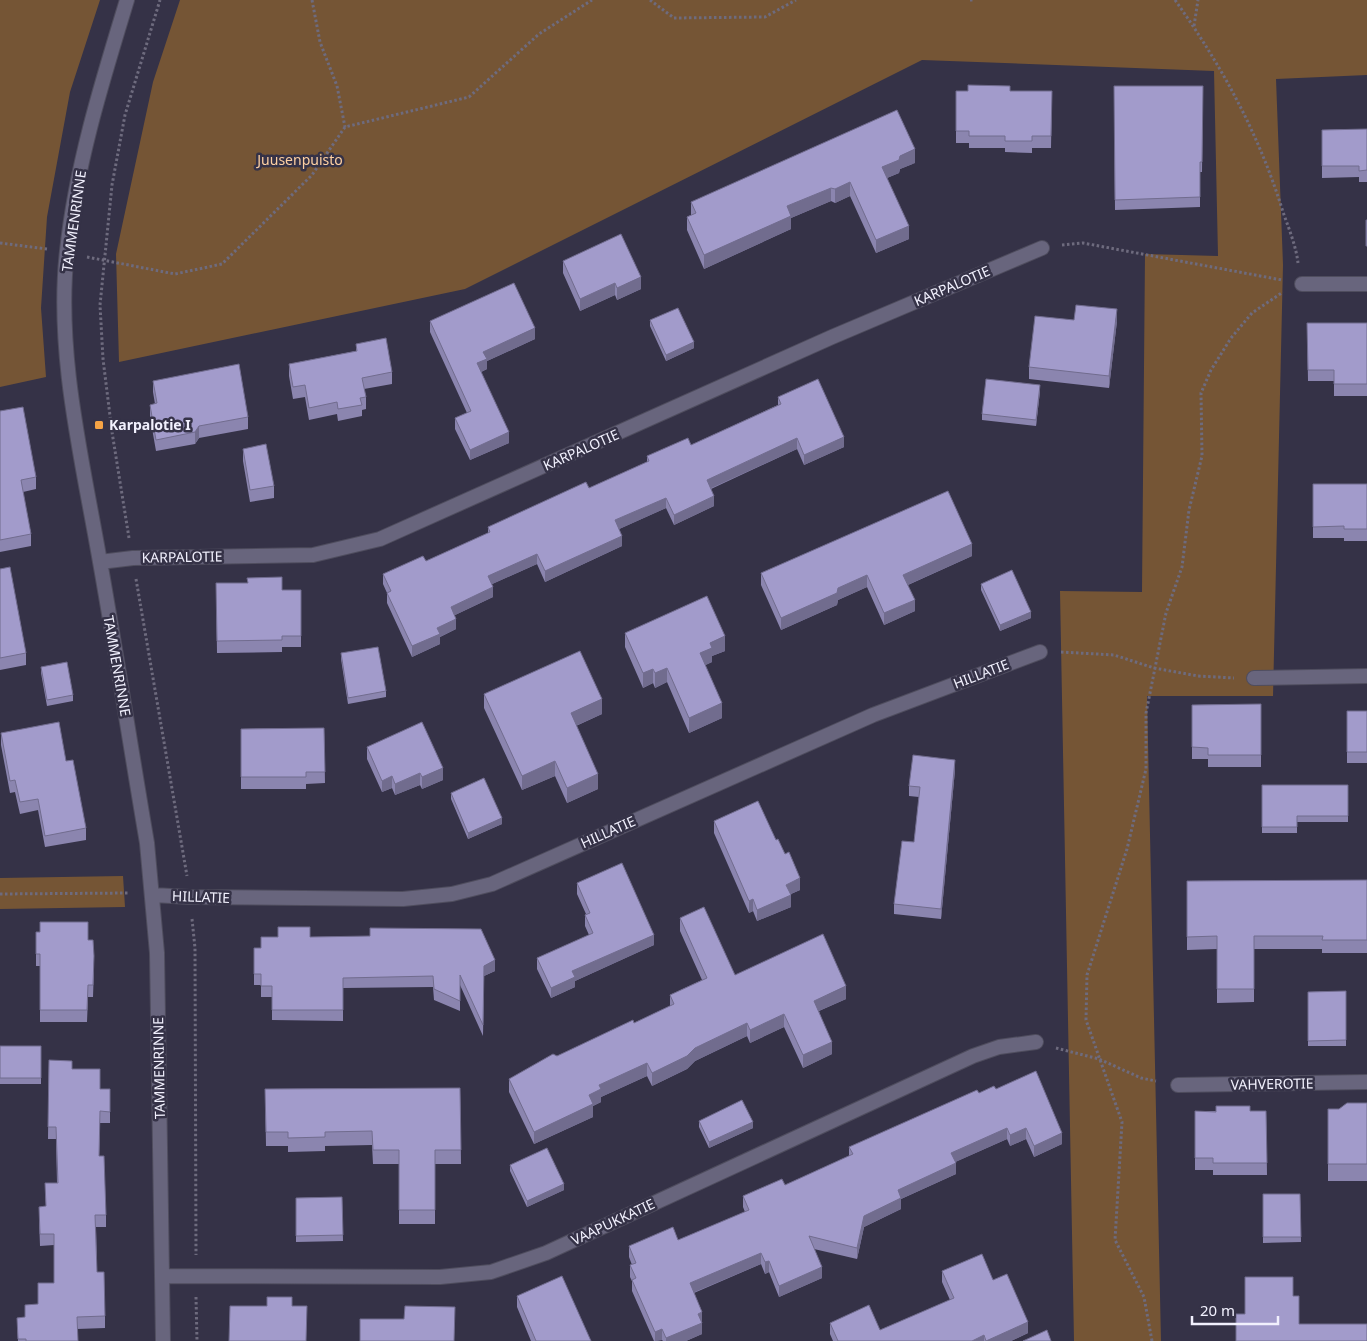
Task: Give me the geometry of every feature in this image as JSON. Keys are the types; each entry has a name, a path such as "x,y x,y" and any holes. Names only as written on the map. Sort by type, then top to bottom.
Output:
{"street":[{"name":"TAMMENRINNE","path":"127,0 96,102 79,174 66,252 64,303 68,364 78,441 147,843 153,895 158,953 163,1341"},
{"name":"KARPALOTIE","path":"100,562 132,558 313,555 380,539 832,337 1042,248"},
{"path":"1302,284 1367,284"},
{"name":"HILLATIE","path":"153,895 403,899 452,894 492,884 873,715 1040,652"},
{"path":"1254,678 1367,676"},
{"name":"VAAPUKKATIE","path":"163,1276 440,1277 492,1272 546,1253 973,1056 1005,1046 1036,1042"},
{"name":"VAHVEROTIE","path":"1178,1085 1367,1082"}],"path":[{"path":"160,0 125,115 112,185 100,305 103,359 112,432 190,897 195,948 197,1341"},
{"path":"312,0 320,42 337,86 345,127"},
{"path":"0,243 66,252 104,262 175,274 222,264 312,175 345,127 469,97 540,34 592,0"},
{"path":"650,0 674,18 765,17 796,0"},
{"path":"970,0 975,0"},
{"path":"1175,0 1231,87 1251,124 1275,186 1297,255 1302,284"},
{"path":"1194,27 1198,0"},
{"path":"1042,248 1083,242 1302,284"},
{"path":"1152,1341 1144,1297 1115,1240 1122,1122 1086,1020 1087,975 1127,849 1146,769 1146,713 1154,668 1166,613 1182,567 1189,510 1202,456 1201,393 1211,370 1231,338 1252,313 1273,297 1302,284"},
{"path":"1040,652 1085,652 1114,655 1154,668 1198,676 1254,678"},
{"path":"0,894 116,892 153,895"},
{"path":"1036,1042 1099,1059 1141,1078 1178,1085"}],"green space":[{"path":"0,0 100,0 70,92 47,217 41,308 46,377 0,387"},
{"name":"Juusenpuisto","path":"180,0 1367,0 1367,75 1276,79 1283,265 1273,696 1147,696 1161,1341 1074,1341 1060,591 1142,592 1145,254 1218,256 1214,71 922,60 465,289 119,362 116,254 153,82"},
{"path":"123,876 125,907 0,909 0,878"}],"building":[{"path":"968,85 1010,86 1010,91 1052,91 1051,136 1032,136 1032,141 1005,141 1005,136 969,136 969,131 956,131 956,91 968,91"},
{"path":"1114,86 1203,86 1200,197 1115,200"},
{"path":"897,110 915,149 900,156 899,160 882,167 909,226 876,240 850,182 787,206 791,216 704,255 687,217 696,213 691,202"},
{"path":"1367,129 1367,170 1359,171 1359,166 1322,166 1322,130"},
{"path":"1367,220 1367,246 1366,246"},
{"path":"621,234 641,277 617,288 615,283 580,299 563,261"},
{"path":"514,283 535,328 483,352 487,359 477,363 509,432 470,450 455,418 471,411 430,321"},
{"path":"1076,305 1117,309 1109,376 1029,367 1035,316 1074,320"},
{"path":"678,308 694,342 666,355 650,320"},
{"path":"1307,323 1367,323 1367,384 1334,384 1334,370 1308,370"},
{"path":"386,338 392,372 362,378 366,397 360,398 362,405 338,409 337,402 309,408 305,385 293,387 289,364 357,351 356,344"},
{"path":"239,364 248,417 199,426 195,432 156,440 150,405 157,403 153,381"},
{"path":"818,379 844,437 804,455 797,438 707,480 714,496 674,515 666,498 615,520 622,536 545,571 537,554 488,576 493,587 451,607 456,619 437,628 440,634 412,646 387,593 391,591 383,574 423,556 426,561 490,532 488,527 586,482 589,488 649,461 647,456 688,438 691,445 781,404 778,397"},
{"path":"986,379 1040,385 1036,420 982,414"},
{"path":"23,407 36,477 21,480 31,534 0,540 0,411"},
{"path":"266,444 274,486 250,490 243,449"},
{"path":"1313,484 1367,484 1367,529 1344,529 1344,526 1313,527"},
{"path":"948,491 972,544 903,575 915,600 884,613 867,575 838,588 837,593 781,618 761,573"},
{"path":"10,567 26,653 0,658 0,569"},
{"path":"1012,570 1031,612 1000,625 981,584"},
{"path":"282,577 282,590 301,590 301,636 282,636 282,640 217,641 216,583 248,583 247,578"},
{"path":"707,596 725,636 710,643 712,648 700,653 722,703 689,718 667,668 655,673 653,669 643,673 625,633"},
{"path":"378,647 386,691 348,698 341,653"},
{"path":"580,651 602,699 571,713 598,774 567,788 555,761 522,776 484,694"},
{"path":"67,662 73,695 47,700 41,667"},
{"path":"1261,704 1261,755 1208,755 1208,748 1192,747 1192,705"},
{"path":"1347,711 1367,711 1367,752 1347,752"},
{"path":"59,722 66,761 73,760 86,828 45,836 38,799 20,802 15,780 10,781 1,733"},
{"path":"422,722 443,768 422,777 420,773 395,784 392,776 382,781 367,747"},
{"path":"324,728 325,772 306,772 306,777 241,777 241,729"},
{"path":"913,755 955,760 941,909 894,904 902,841 914,842 920,787 909,786"},
{"path":"484,778 502,818 468,833 451,793"},
{"path":"1262,785 1348,785 1348,816 1297,816 1297,827 1262,827"},
{"path":"758,801 776,840 778,839 785,854 789,852 800,878 786,885 791,895 757,910 753,899 749,901 714,821"},
{"path":"622,863 654,935 572,971 575,977 551,988 537,958 593,933 585,915 590,913 577,883"},
{"path":"1367,880 1367,940 1322,940 1323,936 1254,936 1254,989 1217,989 1217,936 1187,937 1187,881"},
{"path":"704,907 735,975 823,934 846,986 814,1001 832,1042 803,1055 784,1014 750,1030 747,1023 695,1048 687,1056 652,1073 647,1063 599,1085 601,1089 589,1095 593,1104 534,1132 509,1079 553,1054 557,1056 633,1020 634,1023 674,1004 670,995 707,978 680,918"},
{"path":"40,922 88,922 88,940 93,940 94,956 93,985 88,985 87,1010 40,1010 40,954 36,954 36,932 40,932"},
{"path":"278,927 310,927 310,937 370,936 370,928 481,929 495,960 484,966 483,1025 460,975 460,1001 434,989 433,976 343,978 343,1010 272,1010 272,986 261,986 261,974 254,974 254,948 261,948 261,937 278,937"},
{"path":"1346,991 1346,1040 1308,1041 1308,992"},
{"path":"0,1046 41,1046 41,1078 0,1078"},
{"path":"49,1060 72,1061 72,1069 100,1069 100,1089 110,1089 110,1112 100,1111 99,1156 104,1156 106,1215 95,1215 97,1272 104,1272 105,1316 77,1317 78,1341 26,1341 26,1339 18,1339 17,1318 25,1317 25,1305 38,1304 38,1283 54,1283 54,1234 40,1234 39,1207 46,1206 45,1183 58,1183 56,1127 48,1127"},
{"path":"1036,1071 1062,1133 1034,1146 1026,1128 1010,1135 1007,1128 951,1153 956,1163 898,1190 901,1198 864,1216 857,1248 809,1236 822,1267 779,1286 769,1261 765,1262 761,1253 690,1283 702,1312 698,1314 702,1323 666,1338 662,1329 655,1332 632,1280 636,1278 630,1265 636,1263 629,1246 673,1227 678,1240 749,1210 743,1196 782,1179 785,1185 853,1154 849,1147 977,1090 979,1093 994,1086 996,1089"},
{"path":"460,1088 461,1150 435,1150 435,1210 399,1210 399,1150 373,1150 372,1131 325,1132 325,1137 288,1138 288,1132 266,1132 265,1089"},
{"path":"742,1100 753,1122 709,1142 699,1121"},
{"path":"1347,1103 1367,1103 1367,1164 1328,1164 1328,1109 1339,1109"},
{"path":"1216,1106 1250,1106 1250,1111 1266,1111 1267,1163 1213,1163 1213,1158 1195,1158 1195,1111 1216,1112"},
{"path":"547,1148 564,1184 527,1201 510,1165"},
{"path":"1263,1194 1300,1194 1301,1237 1263,1237"},
{"path":"342,1197 343,1235 296,1236 296,1198"},
{"path":"982,1254 993,1280 1007,1274 1028,1322 986,1341 984,1335 972,1341 838,1341 830,1323 869,1305 880,1330 954,1298 942,1271"},
{"path":"562,1276 591,1341 536,1341 517,1296"},
{"path":"1245,1277 1293,1277 1293,1296 1299,1296 1299,1324 1367,1324 1367,1341 1236,1341 1236,1314 1245,1314"},
{"path":"267,1297 292,1297 292,1306 307,1306 306,1341 229,1341 230,1306 267,1306"},
{"path":"405,1306 455,1307 454,1341 360,1341 360,1319 404,1319"},
{"path":"1047,1330 1051,1341 1023,1341"}],"place":[{"name":"Karpalotie I","path":"99,425"}]}
